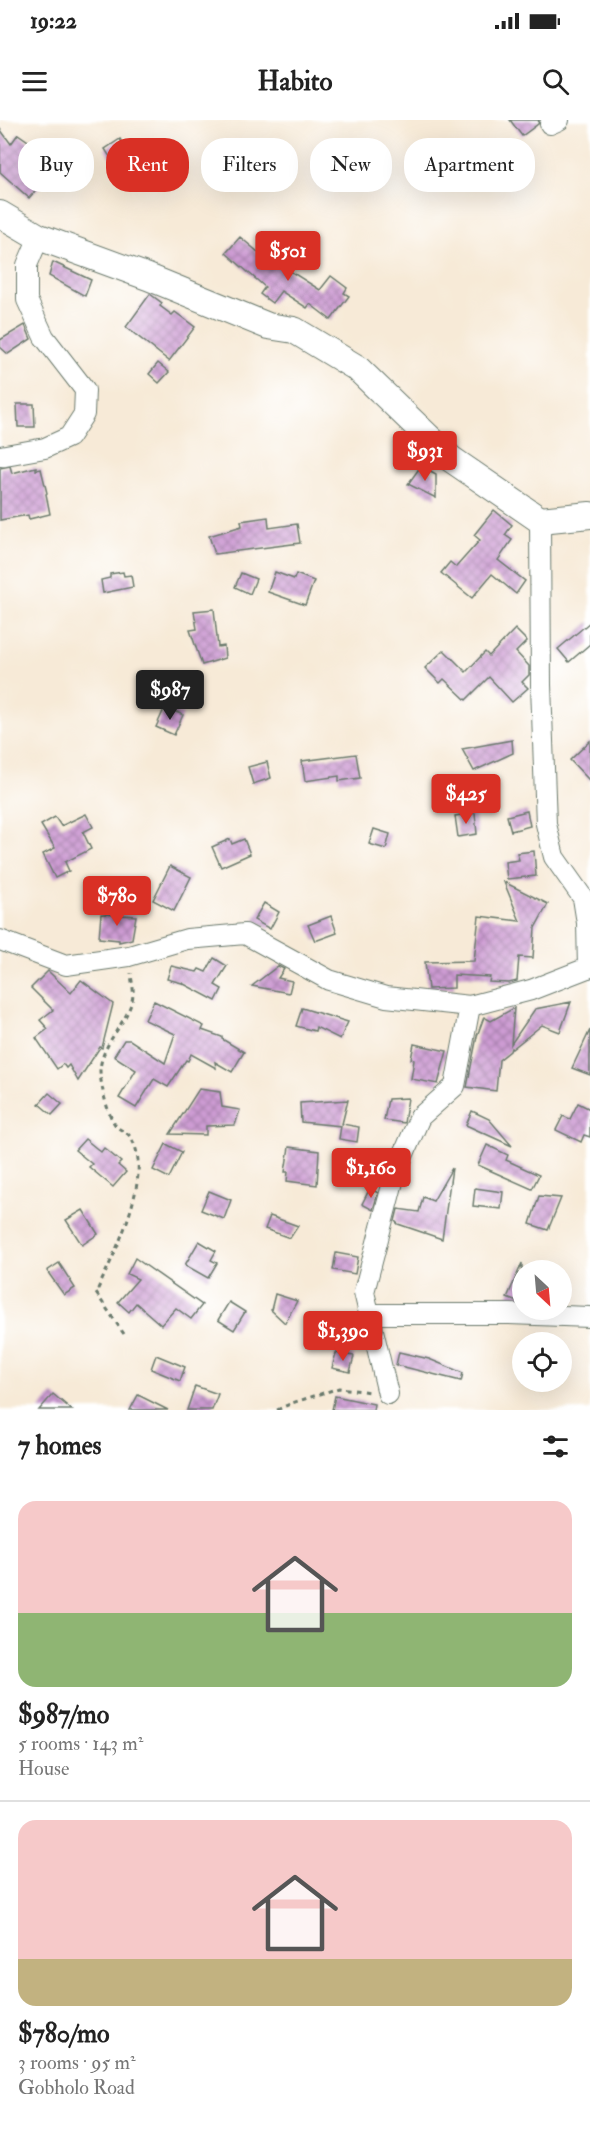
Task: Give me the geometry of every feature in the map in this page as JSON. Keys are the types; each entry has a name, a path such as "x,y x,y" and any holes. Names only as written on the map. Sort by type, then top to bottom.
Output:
{"street":[{"path":"0,214 39,237 148,277 268,326 294,330 357,368 451,459 540,520 590,515"},
{"path":"0,456 45,448 69,437 84,414 85,390 44,337 27,300 27,265 39,237"},
{"path":"0,940 66,965 129,956 187,939 245,934 328,980 386,997 470,1006 531,990 589,968 587,898 554,857 546,824 541,685 540,520"},
{"path":"388,1394 364,1292 395,1174 420,1117 455,1086 470,1006"},
{"path":"370,1314 509,1314 590,1317"}],"path":[{"path":"124,1334 96,1293 123,1234 140,1165 138,1153 130,1135 116,1126 103,1095 100,1071 110,1038 123,1020 133,996 129,956"},
{"path":"277,1410 339,1388 388,1394"}],"building":[{"path":"510,120 539,120 538,124 522,136"},
{"path":"0,129 11,144 18,134 24,138 18,138 18,188 0,172"},
{"path":"22,192 34,192 29,198"},
{"path":"240,237 277,268 279,264 320,290 331,276 347,288 344,293 349,296 331,320 310,304 307,308 281,291 272,303 260,294 265,287 226,253"},
{"path":"53,262 91,280 85,296 49,276"},
{"path":"150,294 172,315 175,312 195,327 169,361 126,327"},
{"path":"25,325 31,339 8,354 0,347 0,340"},
{"path":"158,363 169,372 159,383 149,374"},
{"path":"17,404 34,404 35,427 18,427"},
{"path":"10,466 12,473 36,467 36,470 41,469 50,514 29,519 28,515 0,520 0,468"},
{"path":"421,466 436,474 436,498 408,484"},
{"path":"494,510 512,525 505,535 512,540 498,560 525,581 516,594 492,574 472,598 441,573 450,562 456,567 480,540 474,535"},
{"path":"268,517 269,528 297,524 300,543 215,554 209,536 242,526 241,521"},
{"path":"123,572 124,576 131,575 133,587 103,593 101,580 110,578 110,574"},
{"path":"275,572 294,579 296,574 314,581 305,605 268,592"},
{"path":"241,573 256,579 250,594 235,587"},
{"path":"214,609 218,647 224,646 225,658 202,665 190,630 197,629 194,611"},
{"path":"590,622 590,644 569,662 558,649"},
{"path":"515,629 527,641 516,652 529,666 529,675 522,682 528,688 512,702 489,677 466,700 444,679 440,683 425,668 444,650 466,672 485,652 489,656"},
{"path":"165,707 183,715 174,735 156,727"},
{"path":"512,740 513,753 474,771 462,749"},
{"path":"590,741 590,781 570,760"},
{"path":"356,754 360,778 339,781 339,776 305,781 302,761"},
{"path":"267,762 271,778 253,784 248,767"},
{"path":"527,811 530,826 511,831 507,816"},
{"path":"475,813 477,834 458,837 455,816"},
{"path":"86,814 93,827 83,832 91,849 65,862 69,871 55,878 43,854 55,848 41,825 55,817 61,826"},
{"path":"374,829 390,834 386,849 369,844"},
{"path":"230,839 232,844 244,839 250,854 221,867 212,847"},
{"path":"534,851 536,876 507,879 505,862 519,860 517,853"},
{"path":"170,866 191,877 174,911 153,900"},
{"path":"504,882 548,904 535,928 533,958 519,957 517,981 489,982 490,977 454,975 454,988 428,989 425,962 474,961 479,916 520,921"},
{"path":"264,903 279,912 270,929 254,920"},
{"path":"101,914 136,916 132,939 119,942 119,940 99,938"},
{"path":"331,916 337,933 315,941 308,925"},
{"path":"214,958 227,966 215,985 222,989 216,1001 182,983 167,979 171,966 206,972"},
{"path":"278,966 284,969 278,978 292,981 289,993 252,986"},
{"path":"48,971 71,993 81,980 113,1004 102,1048 100,1047 78,1081 69,1065 66,1068 63,1064 57,1069 36,1038 48,1029 40,1020 53,1010 31,988"},
{"path":"154,1001 204,1026 202,1030 222,1037 244,1052 232,1072 215,1062 216,1068 191,1054 168,1087 154,1079 136,1108 119,1098 136,1070 114,1056 124,1040 130,1040 165,1063 175,1034 145,1020"},
{"path":"571,1002 560,1032 542,1025 499,1060 496,1091 467,1087 477,1036 484,1017 491,1021 514,1008 511,1044 535,1009"},
{"path":"302,1008 348,1022 340,1039 316,1027 315,1031 296,1026"},
{"path":"590,1030 590,1075 572,1068"},
{"path":"414,1044 447,1051 438,1084 411,1079"},
{"path":"199,1089 220,1092 222,1107 240,1110 235,1125 206,1126 206,1135 170,1134"},
{"path":"49,1093 62,1104 52,1115 39,1104"},
{"path":"408,1098 404,1123 384,1120 388,1099"},
{"path":"348,1100 342,1124 359,1127 357,1142 339,1139 341,1126 301,1122 300,1103"},
{"path":"578,1103 590,1109 590,1137 584,1135 581,1142 556,1130 563,1116 570,1119"},
{"path":"472,1111 489,1119 512,1146 466,1125"},
{"path":"85,1139 101,1152 104,1148 121,1162 118,1165 126,1172 113,1187 89,1167 92,1164 75,1150"},
{"path":"166,1144 182,1152 169,1178 153,1170"},
{"path":"487,1145 508,1155 506,1160 539,1175 532,1189 478,1165"},
{"path":"289,1147 319,1151 317,1185 287,1181 288,1172 285,1172"},
{"path":"452,1168 442,1239 395,1221 398,1209 419,1212 423,1197 433,1201"},
{"path":"370,1188 378,1193 373,1210 362,1204"},
{"path":"475,1188 503,1192 501,1209 473,1206"},
{"path":"209,1191 231,1200 224,1219 201,1210"},
{"path":"539,1196 561,1198 548,1230 530,1224"},
{"path":"83,1210 98,1234 82,1245 66,1220"},
{"path":"270,1216 298,1226 290,1238 265,1229"},
{"path":"199,1241 216,1251 211,1260 217,1263 208,1278 185,1265"},
{"path":"336,1253 358,1257 355,1274 333,1270"},
{"path":"135,1258 202,1305 191,1319 176,1308 161,1325 136,1303 129,1312 118,1302 138,1279 127,1274"},
{"path":"59,1263 75,1288 64,1295 47,1271"},
{"path":"512,1286 512,1300 507,1298"},
{"path":"275,1294 297,1301 285,1323 271,1310"},
{"path":"229,1302 245,1312 234,1330 218,1320"},
{"path":"399,1352 429,1359 463,1373 461,1381 396,1365"},
{"path":"336,1353 354,1356 350,1372 332,1368"},
{"path":"156,1355 185,1367 180,1381 151,1369"},
{"path":"195,1386 218,1394 212,1410 187,1410"},
{"path":"53,1394 72,1410 39,1410"},
{"path":"138,1395 168,1410 130,1410"},
{"path":"335,1396 374,1404 373,1410 332,1410"}]}
